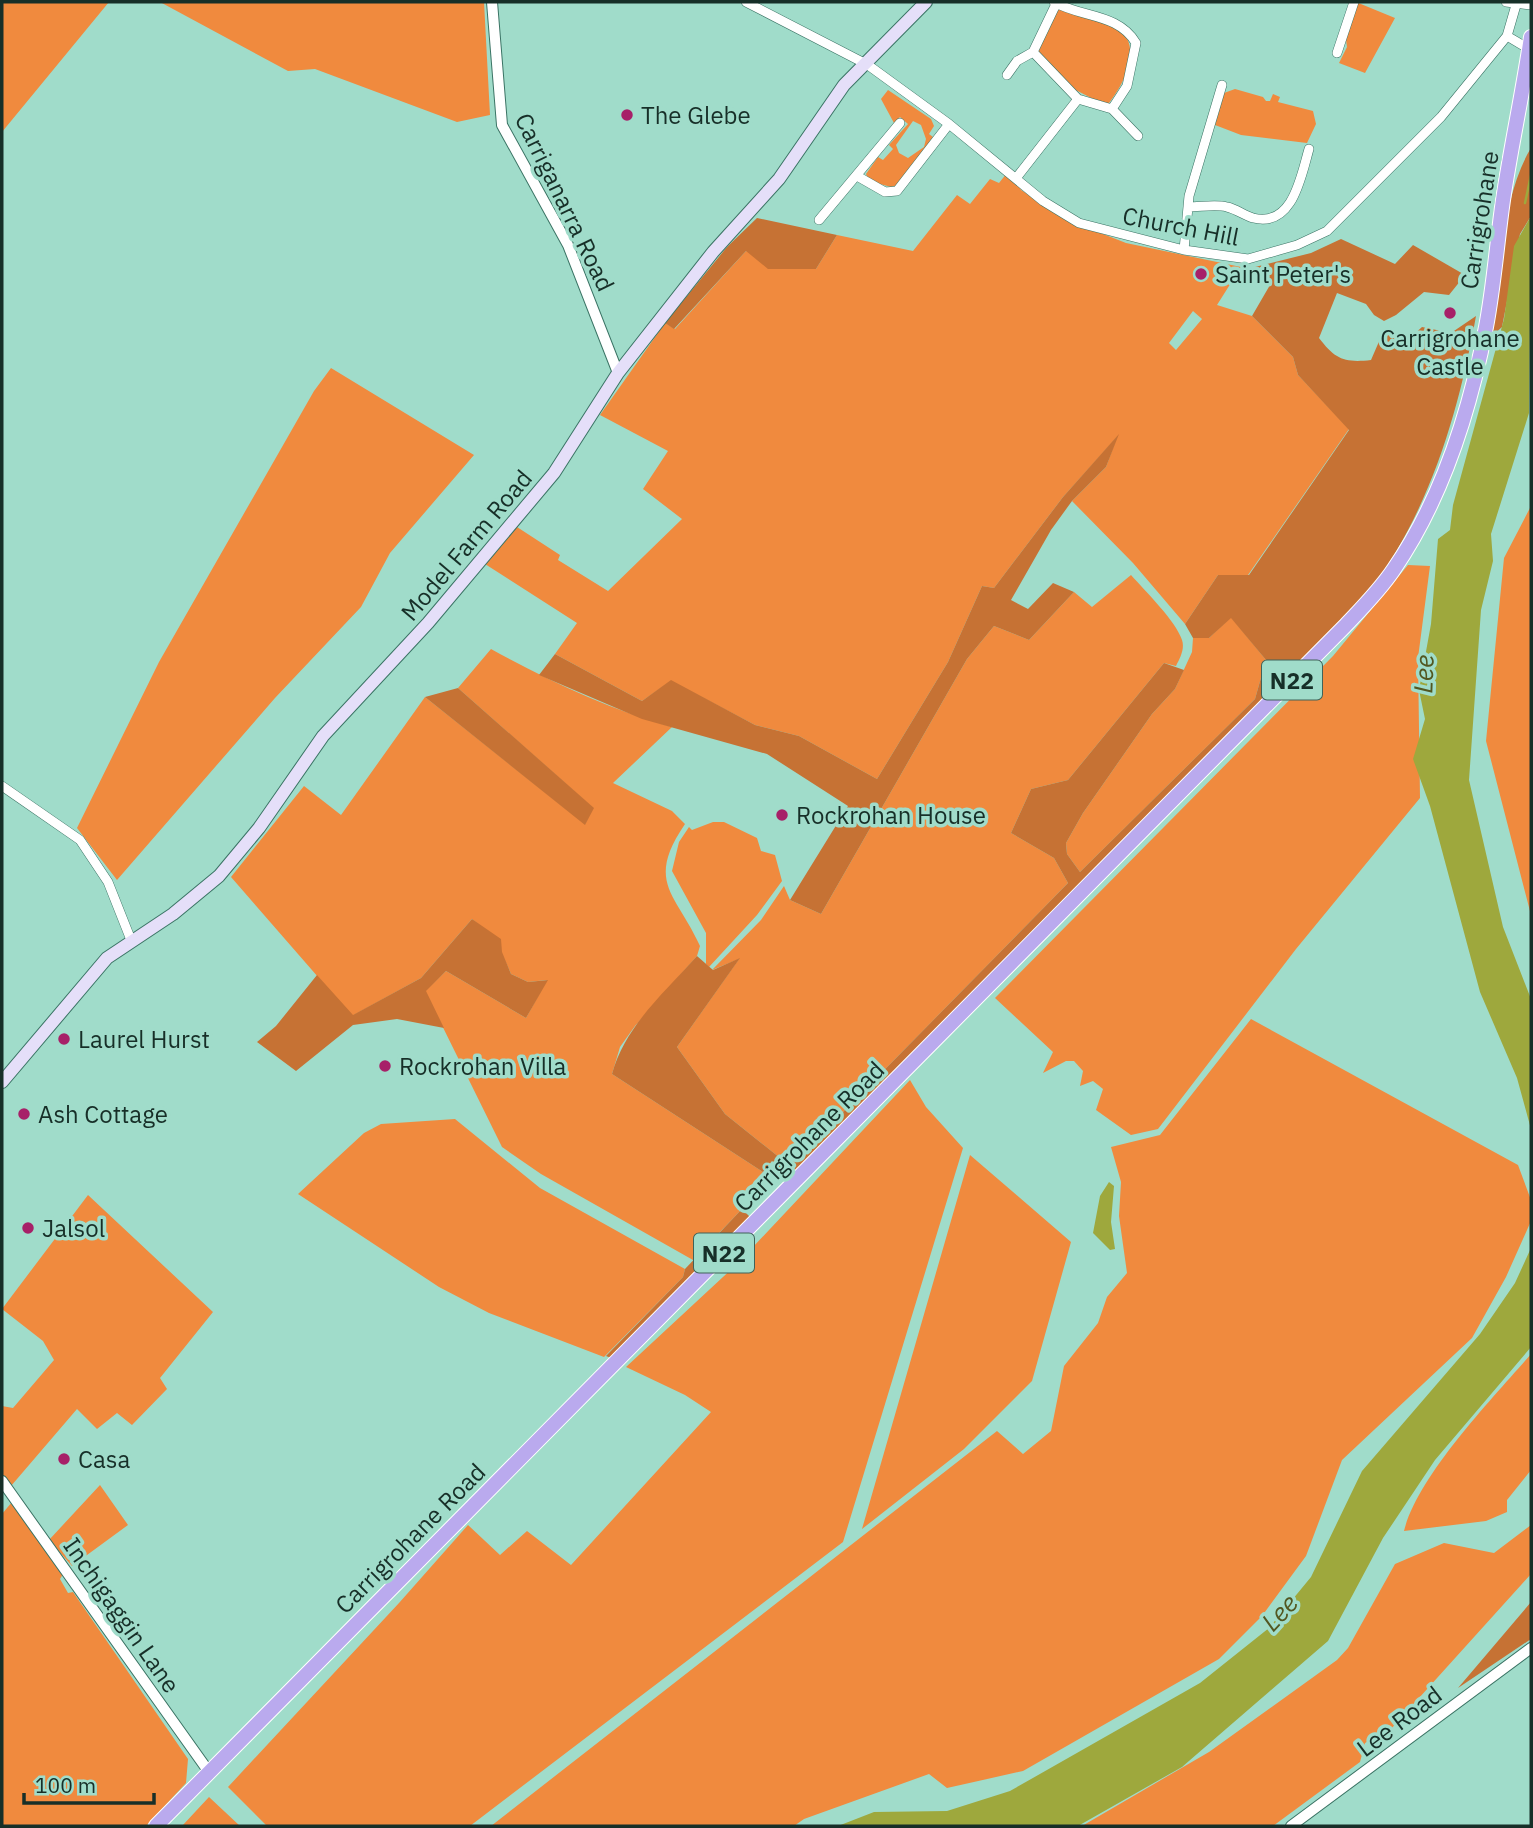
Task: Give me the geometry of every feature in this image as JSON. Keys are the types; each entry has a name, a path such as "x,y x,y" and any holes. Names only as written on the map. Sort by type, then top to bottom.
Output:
{"highway":[{"name":"Carrigrohane","path":"1345,626 1373,596 1406,549 1453,447 1474,382 1487,324 1503,199 1526,109 1530,43"},
{"name":"Carrigrohane Road","path":"156,1826 1345,626"}],"main road":[{"name":"Model Farm Road","path":"2,1083 69,999 107,958 173,914 219,876 259,828 323,736 428,623 554,473 618,373 713,252 779,179 825,108 864,62 926,2"}],"street":[{"name":"Carriganarra Road","path":"492,2 502,125 568,245 618,373"},
{"name":"Church Hill","path":"747,2 864,62 949,124 1043,201 1079,223 1184,250 1248,259 1297,245 1327,231 1441,117 1507,36 1511,3"},
{"path":"1337,53 1354,2"},
{"path":"1034,52 1036,40 1055,3 1112,21 1129,31 1136,43 1127,86 1112,109"},
{"path":"1511,3 1531,5"},
{"path":"1507,36 1530,43"},
{"path":"1007,75 1017,61 1034,52"},
{"path":"1034,52 1077,99 1112,109 1138,136"},
{"path":"1184,250 1188,207 1222,85"},
{"path":"1017,177 1077,99"},
{"path":"819,220 900,123"},
{"path":"857,176 886,192 897,191 949,124"},
{"path":"1188,207 1227,207 1254,218 1268,218 1281,213 1295,195 1310,149"},
{"path":"2,786 80,840 108,882 131,940"},
{"name":"Inchigaggin Lane","path":"2,1481 209,1772"},
{"name":"Lee Road","path":"1291,1826 1531,1648"}],"shaded area":[{"path":"2,2 109,2 2,132"},
{"path":"160,2 484,2 490,115 457,122 315,69 288,71"},
{"path":"1356,2 1395,18 1365,73 1339,63 1347,47 1345,32"},
{"path":"1062,9 1118,28 1125,36 1129,45 1129,65 1121,85 1109,103 1103,104 1060,82 1038,55 1042,36 1056,11"},
{"path":"1235,89 1263,97 1266,101 1270,101 1273,94 1280,97 1278,102 1313,111 1316,124 1307,143 1241,135 1215,125 1224,93"},
{"path":"888,90 931,119 934,126 929,134 933,137 898,185 891,187 869,181 866,174 878,157 883,160 893,149 889,145 908,124 900,117 894,123 881,99","holes":["913,121 921,125 926,139 924,147 908,158 899,153 896,145"]},
{"path":"1531,148 1531,216 1520,234 1502,327 1490,338 1507,215 1513,190"},
{"path":"1007,173 1016,179 1021,190 1075,223 1126,243 1241,267 1217,305 1252,316 1293,357 1298,375 1349,429 1248,575 1218,575 1185,624 1133,563 1072,501 1106,467 1117,437 1063,497 994,588 982,586 948,662 877,779 799,736 755,725 671,681 642,701 555,654 577,623 485,564 517,527 560,555 558,560 608,591 682,519 643,489 668,451 600,415 665,323 675,329 746,251 816,269 837,235 913,251 957,195 970,204 990,179 999,183","holes":["1193,311 1202,319 1176,350 1169,343"]},
{"path":"757,218 837,235 816,269 768,269 746,251 674,329 665,323 727,247"},
{"path":"1341,239 1395,264 1413,245 1465,275 1449,295 1424,292 1396,315 1384,321 1374,315 1366,304 1337,293 1319,338 1335,355 1354,361 1371,360 1384,330 1410,338 1422,327 1451,333 1476,316 1455,409 1423,499 1389,563 1349,615 792,1177 772,1161 763,1172 612,1074 626,1040 636,1025 697,956 713,970 740,958 677,1047 725,1114 790,1166 1068,883 1054,858 1011,833 1031,789 1068,780 1164,663 1184,670 1175,689 1152,714 1083,813 1066,843 1067,854 1080,872 1255,699 1266,660 1231,618 1209,638 1193,638 1185,624 1218,575 1249,575 1349,430 1298,375 1293,357 1252,316 1270,285 1251,268 1311,253"},
{"path":"331,368 474,455 390,553 361,607 275,698 117,880 77,828 159,662 314,391"},
{"path":"1119,434 1106,467 1072,501 1051,530 1011,600 1028,609 1053,583 1074,592 1029,640 994,626 967,659 821,914 790,900 848,806 767,754 642,719 539,675 555,654 642,701 671,680 755,725 799,736 877,779 948,662 982,586 994,588 1063,497"},
{"path":"1531,506 1531,915 1486,741 1504,558"},
{"path":"1408,565 1430,566 1418,658 1420,798 1296,949 1158,1129 1131,1135 1096,1110 1103,1089 1093,1081 1080,1086 1083,1071 1074,1061 1066,1061 1043,1073 1053,1052 995,998 1333,656"},
{"path":"1131,575 1179,632 1183,647 1179,660 1176,666 1164,663 1068,780 1031,789 1011,833 1054,858 1068,883 790,1166 725,1114 677,1047 739,959 712,970 761,920 784,886 790,900 821,914 967,659 994,626 1029,640 1074,592 1092,607"},
{"path":"1231,617 1266,660 1255,699 1080,872 1067,854 1066,843 1083,813 1152,714 1175,689 1192,652 1193,638 1209,638"},
{"path":"491,649 579,693 672,727 613,783 672,811 685,824 667,860 666,875 674,900 700,946 697,956 635,1026 620,1047 612,1074 763,1172 736,1202 742,1209 693,1260 541,1174 502,1147 425,991 446,971 526,1018 547,980 528,982 511,974 496,944 472,919 421,978 352,1016 231,877 304,786 341,815 425,697 585,824 593,808 458,688"},
{"path":"458,688 594,808 585,825 425,697"},
{"path":"713,822 724,822 757,838 761,851 775,855 782,881 757,915 709,967 706,964 706,933 672,871 679,842 689,827 692,830"},
{"path":"472,919 501,939 502,952 511,974 528,982 548,980 526,1018 446,971 426,991 444,1028 397,1019 353,1025 296,1071 257,1042 276,1026 317,975 353,1015 421,978"},
{"path":"1251,1019 1518,1165 1531,1200 1531,1221 1506,1277 1472,1338 1342,1460 1306,1556 1262,1616 1219,1659 1023,1771 947,1788 929,1774 804,1819 794,1826 491,1826 997,1431 1023,1454 1051,1431 1064,1366 1098,1323 1107,1297 1127,1273 1119,1216 1121,1182 1111,1147 1160,1135"},
{"path":"910,1080 926,1107 963,1148 843,1542 470,1826 267,1826 228,1787 468,1525 500,1555 527,1531 571,1565 711,1412 685,1395 626,1367 737,1264"},
{"path":"455,1119 540,1188 685,1269 683,1277 604,1357 489,1313 439,1287 298,1194 364,1133 381,1124"},
{"path":"970,1155 1071,1242 1032,1381 964,1449 862,1529"},
{"path":"88,1195 213,1312 160,1378 167,1389 132,1425 117,1413 97,1429 77,1409 11,1486 2,1474 2,1406 13,1408 54,1360 43,1341 2,1309"},
{"path":"742,1209 750,1217 614,1359 606,1356 683,1277 685,1269"},
{"path":"1531,1354 1531,1470 1507,1500 1507,1512 1486,1521 1404,1531 1424,1486 1440,1462"},
{"path":"100,1485 128,1525 72,1566 49,1540"},
{"path":"12,1502 63,1574 60,1579 68,1593 73,1592 188,1759 186,1783 146,1826 2,1826 2,1514"},
{"path":"1531,1525 1531,1574 1391,1729 1365,1743 1360,1762 1273,1826 1082,1826 1209,1752 1337,1660 1348,1648 1395,1564 1444,1543 1494,1553"},
{"path":"1531,1602 1531,1639 1458,1688"},
{"path":"209,1797 240,1826 182,1826"}],"water":[{"name":"Lee","path":"1531,216 1529,413 1491,534 1493,561 1481,610 1469,780 1503,927 1531,999 1531,1129 1517,1078 1480,992 1430,806 1413,759 1425,719 1419,690 1431,624 1438,539 1450,530 1453,505 1504,319 1514,246"},
{"path":"1109,1182 1114,1186 1111,1222 1115,1249 1110,1250 1093,1233 1100,1196"},
{"path":"1531,1248 1531,1347 1435,1460 1383,1538 1328,1641 1182,1767 1078,1826 838,1826 874,1812 947,1811 1010,1791 1200,1683 1269,1628 1311,1577 1362,1471 1480,1334 1515,1283"}],"waterway":[{"path":"1525,203 1531,175"}],"place":[{"name":"The Glebe","path":"627,115"},
{"name":"Saint Peter's","path":"1201,274"},
{"name":"Carrigrohane Castle","path":"1450,313"},
{"name":"Rockrohan House","path":"782,815"},
{"name":"Laurel Hurst","path":"64,1039"},
{"name":"Rockrohan Villa","path":"385,1066"},
{"name":"Ash Cottage","path":"24,1114"},
{"name":"Jalsol","path":"28,1228"},
{"name":"Casa","path":"64,1459"}]}
